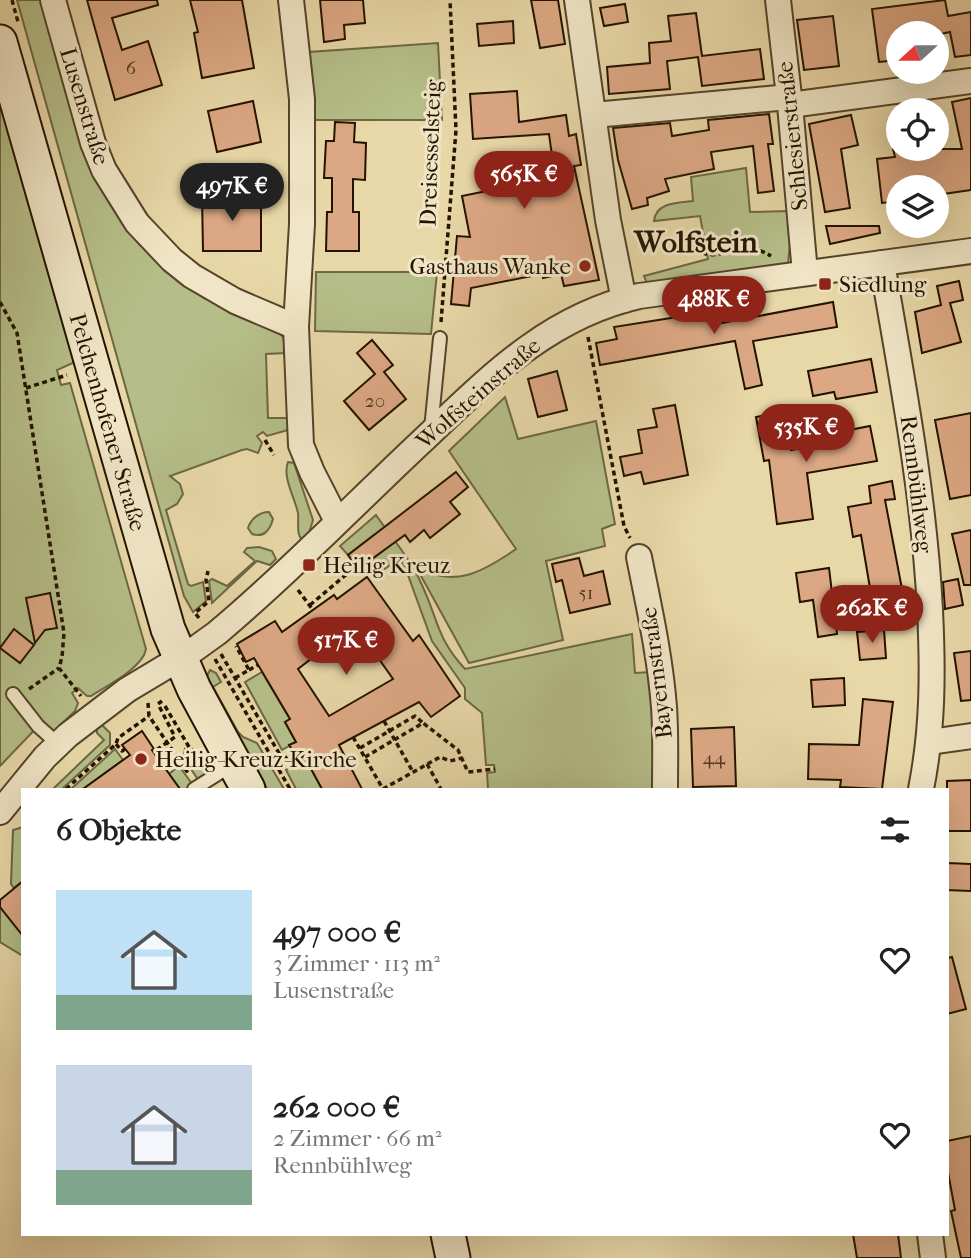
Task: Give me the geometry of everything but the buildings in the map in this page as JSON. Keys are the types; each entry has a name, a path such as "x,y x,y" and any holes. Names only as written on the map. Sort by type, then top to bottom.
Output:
{"main road":[{"name":"Pelchenhofener Straße","path":"0,42 151,572 180,659 230,771"},
{"path":"448,1236 453,1258"}],"street":[{"name":"Lusenstraße","path":"53,0 93,143 104,170 137,223 172,260 192,276 236,302 296,327"},
{"path":"291,0 302,99 302,224 296,327 301,444 337,521"},
{"path":"577,0 608,220 624,300"},
{"name":"Schlesierstraße","path":"778,0 790,101 797,274"},
{"path":"594,115 790,101 971,81"},
{"name":"Wolfsteinstraße","path":"0,813 58,744 127,690 205,643 237,616 431,432 547,332 584,314 624,300 971,251"},
{"name":"Rennbühlweg","path":"882,263 921,494 932,647 930,742 921,788"},
{"name":"Bayernstraße","path":"639,557 656,637 661,679 666,788"},
{"path":"930,742 971,736"},
{"path":"930,1236 933,1258"}],"lane":[{"path":"431,432 440,338"},
{"path":"13,694 37,726 58,744"},
{"path":"196,788 230,771"}],"path":[{"name":"Dreisesselsteig","path":"440,338 456,130 450,0"},
{"path":"695,238 700,252 707,255 749,246 769,254 797,274"},
{"path":"0,302 17,333 64,633 59,668 33,687 13,694"},
{"path":"584,314 624,526 639,557"},
{"path":"26,388 92,368"},
{"path":"265,440 274,454"},
{"path":"199,618 195,613 209,601 206,580 208,571"},
{"path":"310,605 348,573"},
{"path":"300,593 313,610"},
{"path":"235,645 249,670"},
{"path":"212,654 289,788"},
{"path":"223,657 283,760"},
{"path":"235,678 258,665"},
{"path":"59,668 82,697"},
{"path":"148,700 149,716 179,760"},
{"path":"158,757 155,751 168,745 176,737 158,704 164,704 191,751 230,771"},
{"path":"67,788 116,744 118,738 149,716"},
{"path":"359,748 415,716 458,750 468,772 495,769"},
{"path":"384,721 414,772"},
{"path":"402,723 407,732"},
{"path":"365,757 423,723"},
{"path":"354,737 382,788"},
{"path":"377,738 382,747"},
{"path":"116,744 122,751 125,749"},
{"path":"276,764 294,753"},
{"path":"385,788 440,757 450,761 462,758"},
{"path":"427,764 440,788"}],"green space":[{"path":"17,0 43,0 92,171 122,222 160,262 202,297 261,321 275,328 283,337 287,353 266,354 268,418 288,418 288,430 267,436 263,432 257,436 262,443 258,453 242,450 170,476 180,484 183,494 177,504 166,510 188,584 191,586 203,582 206,601 193,612 184,596"},
{"path":"438,43 442,120 314,120 309,52"},
{"path":"0,95 75,362 57,370 61,385 70,383 146,649 131,670 91,696 78,688 72,693 78,703 75,711 51,732 42,722 0,766"},
{"path":"746,168 750,212 788,211 791,235 788,263 784,266 648,286 644,276 708,259 700,216 654,221 659,210 675,203 693,201 691,177"},
{"path":"316,272 437,272 431,334 315,331"},
{"path":"505,397 518,439 596,421 615,524 602,529 605,546 546,561 563,640 469,663 415,565 442,576 455,577 479,571 516,549 449,451"},
{"path":"288,462 294,463 313,520 309,533 302,540 298,531 298,513 288,481"},
{"path":"269,512 273,519 268,530 260,535 252,534 248,528 251,522 259,515"},
{"path":"376,515 417,574 448,647 465,669 632,634 635,673 650,672 658,788 488,788 487,773 495,772 494,765 486,765 482,713 465,699 465,688 432,641 405,567 399,559 374,576 366,564 385,549 374,535 348,555 340,546"},
{"path":"259,547 272,551 276,559 270,565 257,561 212,603 209,581 212,579 227,586 255,561 244,552 247,548"},
{"path":"210,670 216,673 221,682 213,687 238,732 257,743 283,788 266,788 207,676"},
{"path":"262,672 290,719 285,722 296,742 282,750 245,682"},
{"path":"101,724 110,733 110,745 63,788 54,788 104,740 97,733"},
{"path":"115,749 123,760 84,788 72,788"},
{"path":"185,749 208,765 208,774 199,781 183,757"},
{"path":"304,756 321,788 295,788 286,770 295,765 293,762"},
{"path":"179,766 193,785 188,788 171,788 169,774"},
{"path":"21,828 21,883 14,888 11,884 13,830"},
{"path":"0,907 21,933 21,955 0,942"}],"place":[{"name":"Gasthaus Wanke","path":"585,266"},
{"name":"Siedlung","path":"825,284"},
{"name":"Heilig Kreuz","path":"309,565"},
{"name":"Heilig-Kreuz-Kirche","path":"141,759"}],"district":[{"name":"Wolfstein","path":"696,242"}]}
